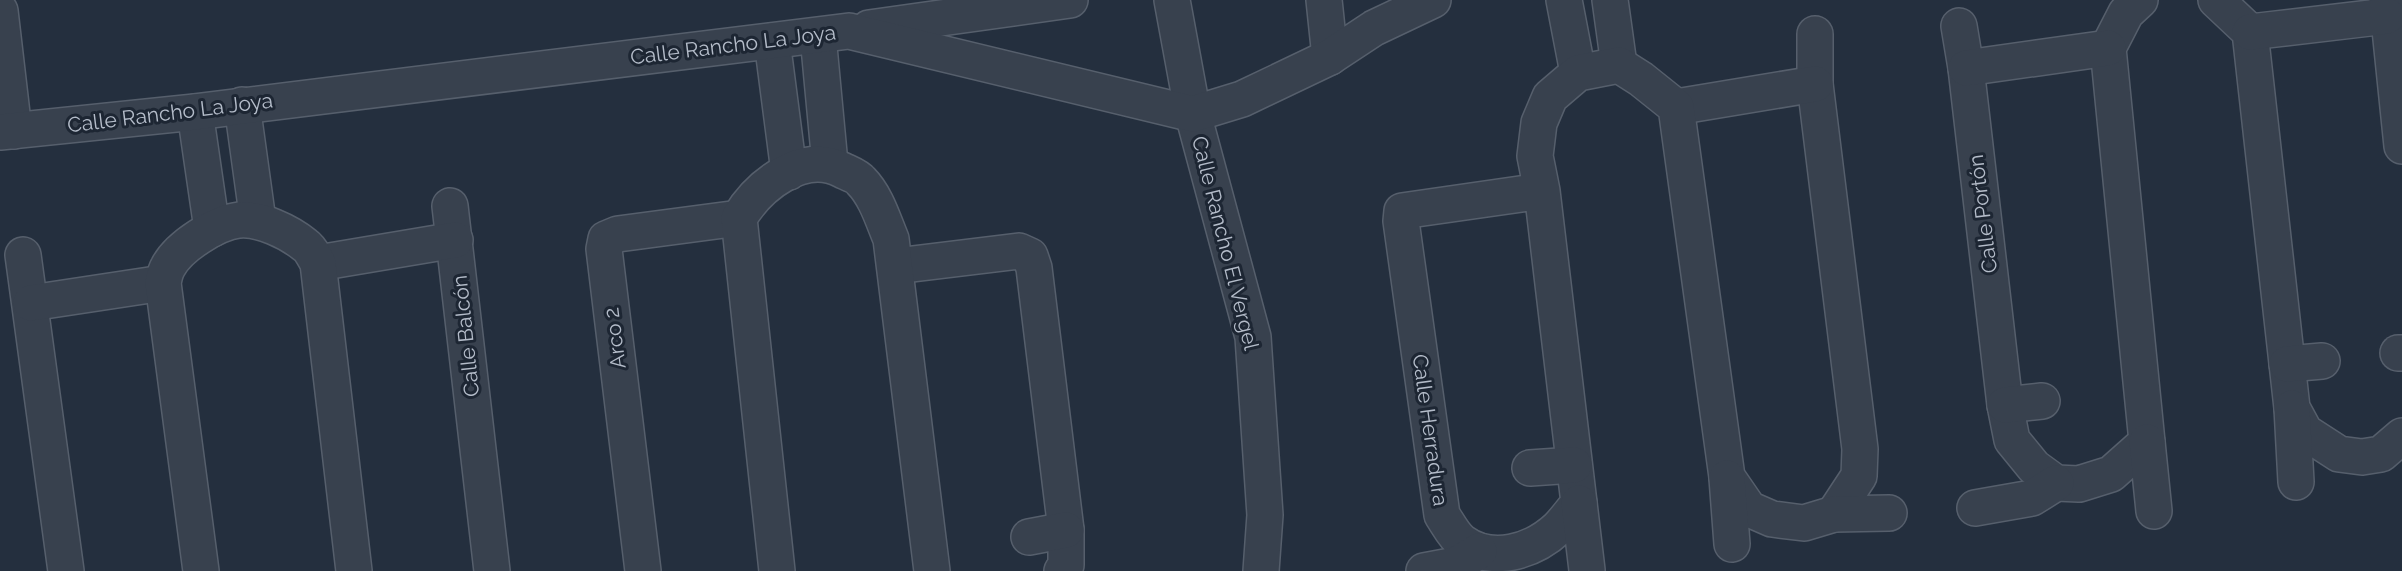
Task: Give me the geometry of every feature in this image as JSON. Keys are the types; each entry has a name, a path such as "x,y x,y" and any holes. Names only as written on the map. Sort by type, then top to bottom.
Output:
{"street":[{"path":"830,164 834,33 1070,0"},
{"name":"Calle Rancho El Vergel","path":"1172,0 1193,114 1253,337 1265,515 1261,571"},
{"path":"1324,0 1331,57"},
{"path":"1193,114 1242,99 1331,57 1374,28 1433,0"},
{"path":"1564,0 1578,73"},
{"path":"1610,0 1619,65"},
{"path":"2140,0 2126,13 2108,48 2130,389 2147,442 2154,511"},
{"path":"2216,0 2250,32 2292,408 2296,481"},
{"path":"2250,32 2387,8 2402,146"},
{"path":"0,11 7,132"},
{"name":"Calle Portón","path":"1959,26 2005,405 2012,440 2034,467 2056,483"},
{"name":"Calle Rancho La Joya","path":"7,132 195,112 834,33 1193,114"},
{"path":"1815,34 1815,84 1843,419 1860,449 1859,476 1834,514"},
{"path":"772,41 789,172"},
{"path":"1966,68 2108,48"},
{"path":"1587,570 1542,191 1535,156 1539,123 1550,97 1578,73 1619,65 1676,107 1736,435 1727,477 1732,544"},
{"path":"1676,107 1815,84"},
{"path":"242,105 258,221"},
{"path":"195,112 212,229"},
{"path":"766,560 739,218 763,188 789,172 813,164 830,164 860,179 876,203 891,239 939,555"},
{"name":"Calle Herradura","path":"1479,551 1459,541 1442,515 1452,479 1401,221 1402,211 1542,191"},
{"name":"Calle Balcón","path":"450,206 492,571"},
{"name":"Arco 2","path":"653,568 604,248 606,239 618,234 739,218"},
{"path":"201,571 163,283 168,267 186,246 212,229 239,220 258,221 307,245 318,263 354,571"},
{"path":"318,263 455,240"},
{"path":"896,266 1019,251 1030,256 1034,268 1066,530 1066,565 1062,571"},
{"path":"23,255 66,571"},
{"path":"31,303 163,283"},
{"path":"2287,365 2322,361"},
{"path":"2005,405 2042,401"},
{"path":"2292,408 2305,432 2339,454 2362,457 2381,454 2400,441"},
{"path":"1975,508 2032,498 2056,483 2079,484 2111,474 2147,442"},
{"path":"1530,467 1574,465"},
{"path":"1727,477 1749,509 1772,519 1804,523 1834,514 1889,513"},
{"path":"1424,571 1456,565 1479,551 1508,555 1534,544 1557,529 1578,503"},
{"path":"1029,537 1066,530"}]}
